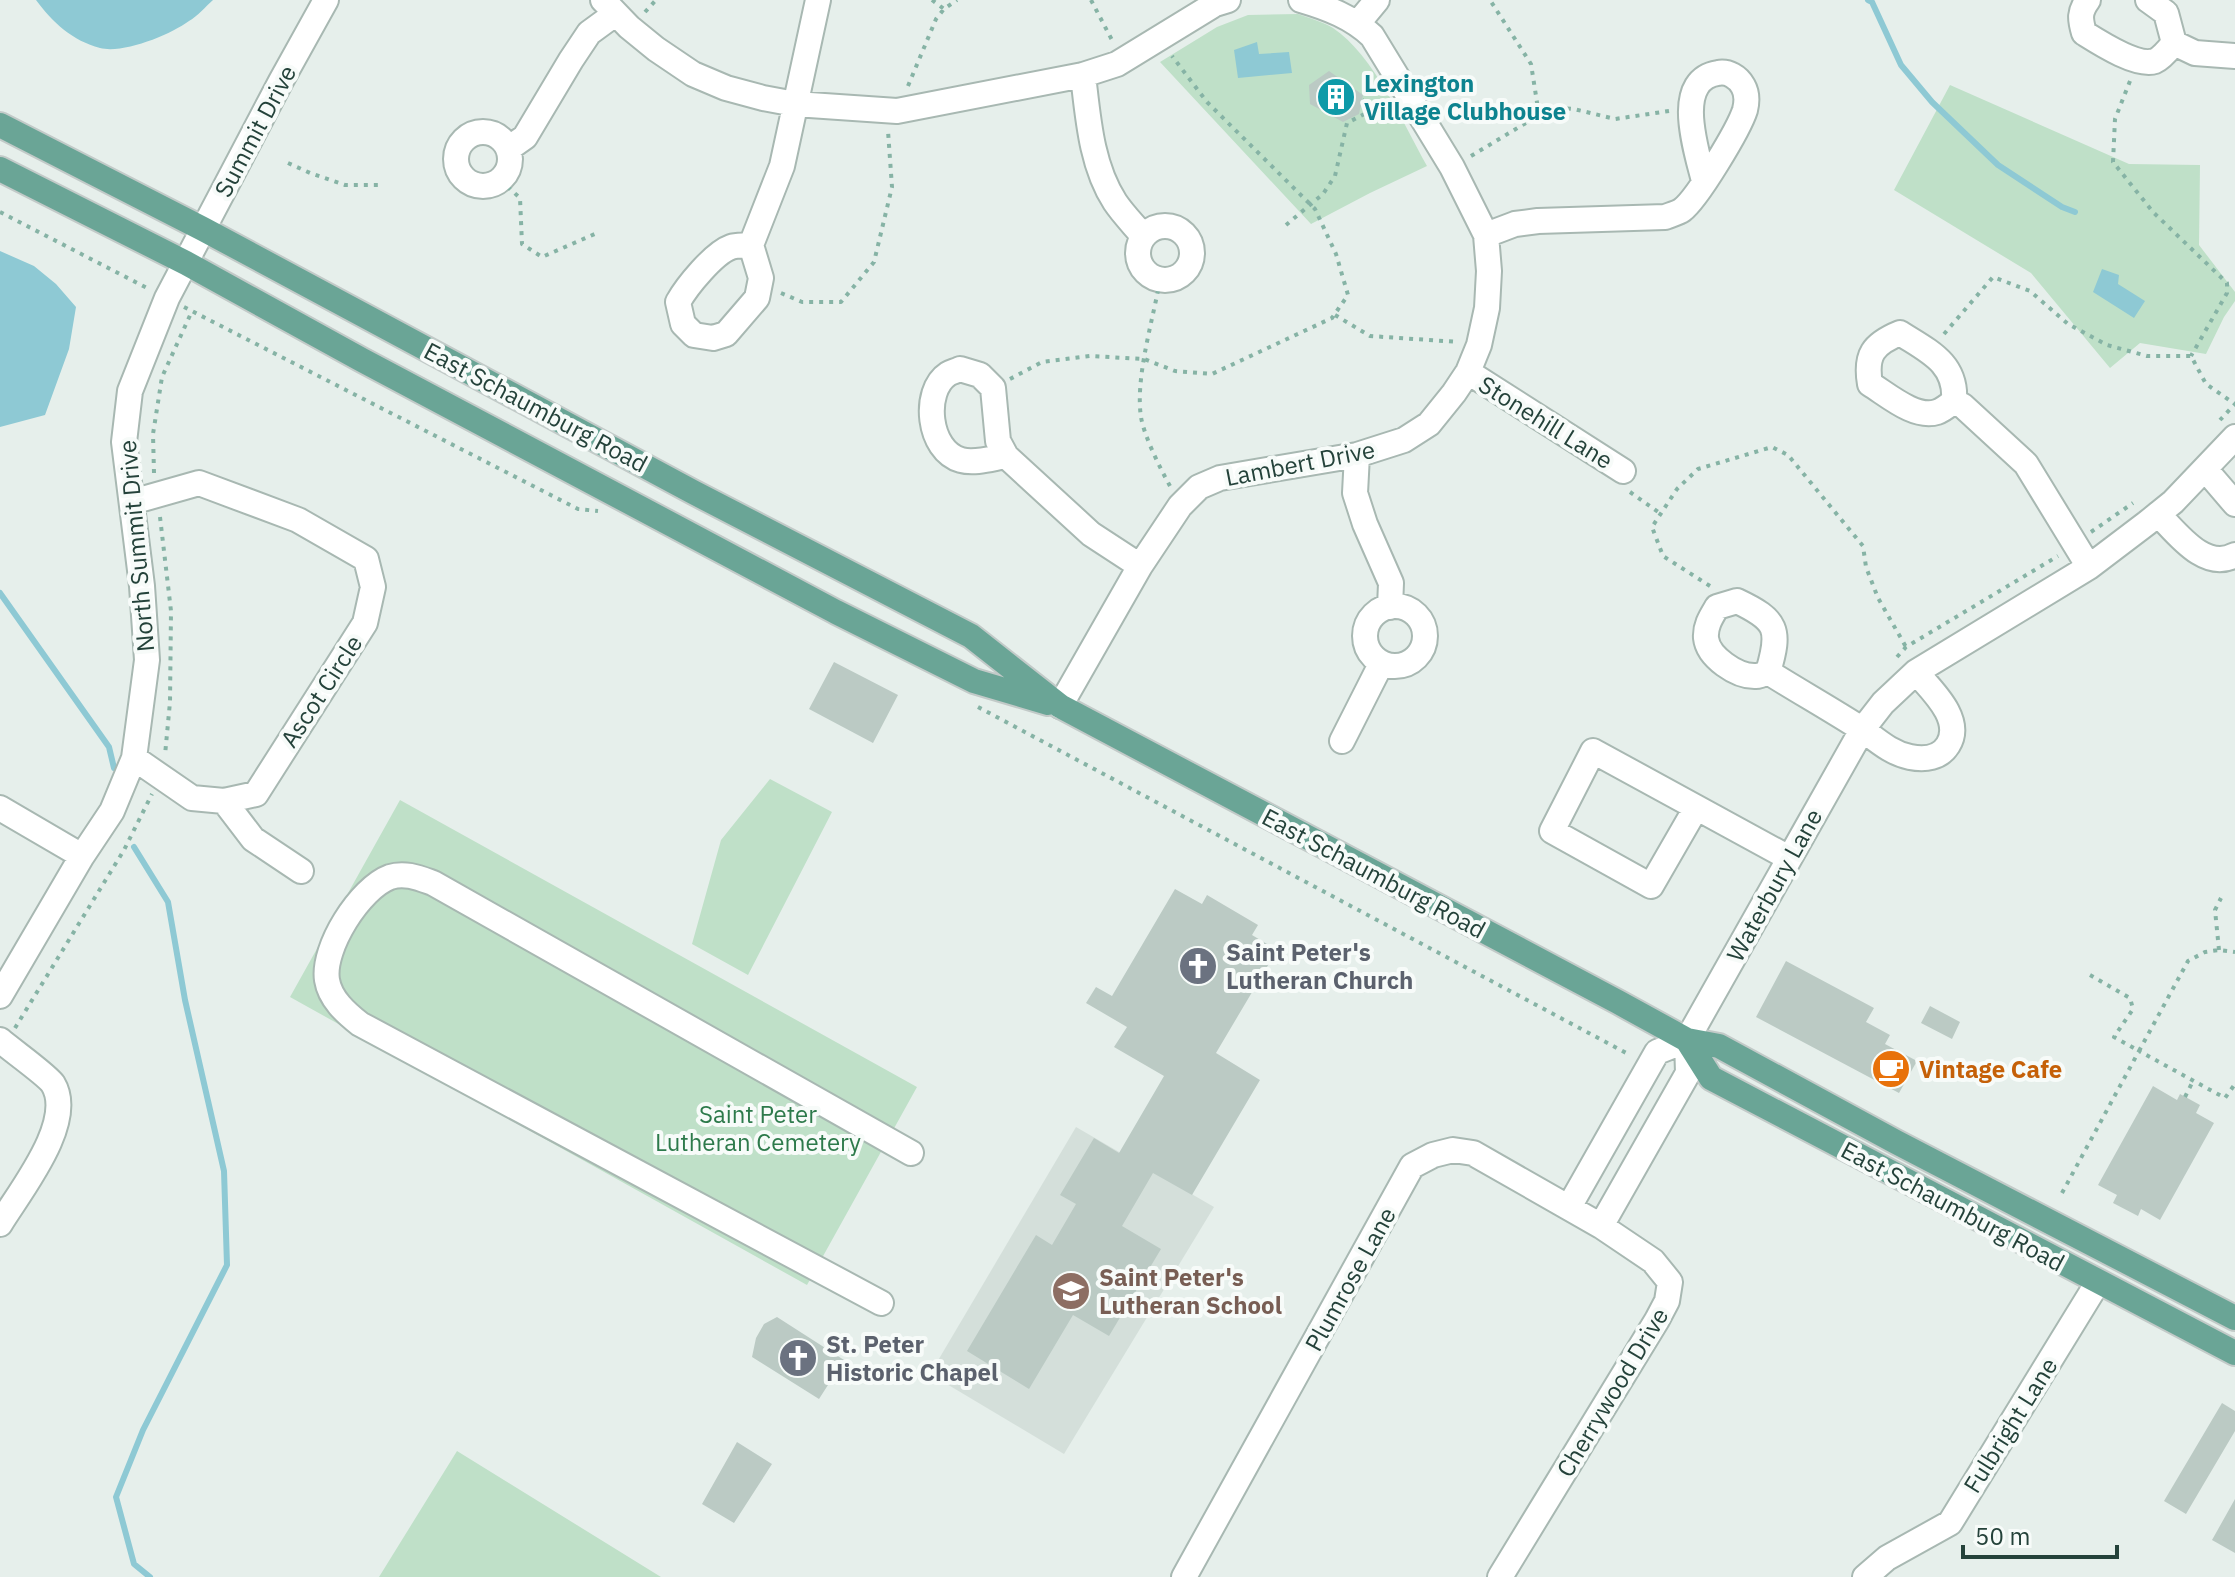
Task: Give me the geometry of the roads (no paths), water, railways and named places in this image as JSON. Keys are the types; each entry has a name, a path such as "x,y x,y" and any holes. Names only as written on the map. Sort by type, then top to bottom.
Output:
{"main road":[{"name":"East Schaumburg Road","path":"0,125 203,229 693,492 971,636 1060,706 1687,1040 1719,1046 2235,1318"},
{"name":"East Schaumburg Road","path":"0,169 186,263 836,612 974,681 1060,706"},
{"name":"East Schaumburg Road","path":"1687,1040 1711,1078 2235,1353"}],"street":[{"name":"Summit Drive","path":"186,263 326,0"},
{"path":"751,245 734,246 720,253 684,292 678,302 683,324 694,335 713,338 726,334 757,298 761,278 751,245 782,166 818,0"},
{"name":"Lambert Drive","path":"1060,706 1140,566 1180,506 1199,487 1220,478 1357,455 1404,440 1429,424 1454,393 1468,372 1479,345 1487,308 1489,271 1486,235 1452,167 1372,36 1358,23 1301,0"},
{"path":"1358,23 1377,0"},
{"path":"2088,0 2080,18 2084,33 2101,45 2142,62 2158,60 2174,43"},
{"path":"2148,0 2166,13 2174,43 2195,53 2235,56"},
{"path":"508,149 525,137 571,60 609,7 656,49 693,74 726,88 795,104 897,111 1083,75 1117,64 1219,1"},
{"path":"1486,235 1515,224 1538,221 1665,217 1682,210 1720,160 1745,111 1747,97 1744,88 1737,78 1725,71 1699,81 1693,93 1690,113 1704,181"},
{"path":"1083,75 1098,164 1115,202 1143,236"},
{"path":"479,131 497,135 508,149 509,166 500,180 483,186 466,180 456,165 458,147 463,139 479,131"},
{"path":"1158,226 1167,226 1183,233 1192,248 1190,265 1185,272 1178,278 1160,280 1146,273 1137,251 1143,236 1158,226"},
{"name":"North Summit Drive","path":"0,996 112,811 134,758 147,660 142,586 124,442 130,391 167,298 186,263"},
{"path":"1900,333 1944,363 1952,378 1954,401 1939,412 1915,411 1870,384 1867,366 1873,352 1885,339 1900,333"},
{"path":"1006,456 962,460 945,450 933,430 933,397 945,375 960,369 980,375 993,388 998,441 1006,456 1091,534 1140,566"},
{"name":"Stonehill Lane","path":"1468,372 1623,471"},
{"path":"1954,401 2026,464 2089,567"},
{"name":"Waterbury Lane","path":"1601,1226 1688,1073 1687,1040 1862,730 1883,703 1916,672 2089,567 2173,502 2235,437"},
{"path":"1357,455 1355,493 1391,583 1390,607"},
{"path":"2205,469 2235,504"},
{"name":"Ascot Circle","path":"132,502 199,483 298,520 366,559 373,587 365,623 256,794 224,801"},
{"path":"2158,514 2199,554 2215,560 2230,559 2235,555"},
{"path":"1768,672 1775,636 1771,623 1760,612 1737,601 1717,607 1707,625 1706,640 1712,655 1725,665 1754,676 1768,672 1889,750 1912,758 1928,758 1942,754 1950,742 1953,729 1947,710 1916,672"},
{"path":"1400,607 1410,610 1418,617 1425,636 1419,655 1401,666 1381,664 1368,650 1365,632 1368,623 1381,609 1400,607"},
{"path":"1342,741 1381,664"},
{"path":"1696,808 1651,886 1552,831 1593,751 1789,858"},
{"path":"134,758 192,798 224,801 253,839 301,871"},
{"path":"0,808 82,856"},
{"path":"881,1303 360,1024 345,1012 333,996 327,980 333,942 358,903 391,876 409,875 433,883 911,1153"},
{"path":"1569,1207 1657,1052 1687,1040"},
{"path":"0,1224 52,1138 60,1110 53,1084 2,1042"},
{"name":"Plumrose Lane","path":"1184,1577 1412,1166 1433,1155 1453,1150 1473,1153 1601,1226"},
{"name":"Cherrywood Drive","path":"1500,1577 1667,1301 1670,1282 1653,1261 1601,1226"},
{"name":"Fulbright Lane","path":"1865,1577 1887,1558 1950,1523 2098,1282"}],"water":[{"path":"36,0 213,0 192,19 170,32 133,46 110,49 90,45 72,36"},
{"path":"1257,42 1259,54 1289,52 1292,73 1238,78 1234,50"},
{"path":"0,251 34,266 56,284 76,307 69,349 45,415 0,427"},
{"path":"2102,269 2119,275 2118,284 2145,301 2134,318 2093,292"}],"waterway":[{"path":"1868,0 1872,2 1901,65 1932,102 1998,165 2062,207 2075,212"},
{"path":"0,593 109,747 114,768"},
{"path":"134,847 168,902 185,1000 224,1171 227,1265 143,1430 116,1497 134,1564 150,1577"}],"place":[{"name":"Lexington Village Clubhouse","path":"1336,97"},
{"name":"Saint Peter's Lutheran Church","path":"1198,966"},
{"name":"Vintage Cafe","path":"1891,1069"},
{"name":"Saint Peter's Lutheran School","path":"1071,1291"},
{"name":"St. Peter Historic Chapel","path":"798,1358"}],"park label":[{"name":"Saint Peter Lutheran Cemetery","path":"758,1128"}]}
